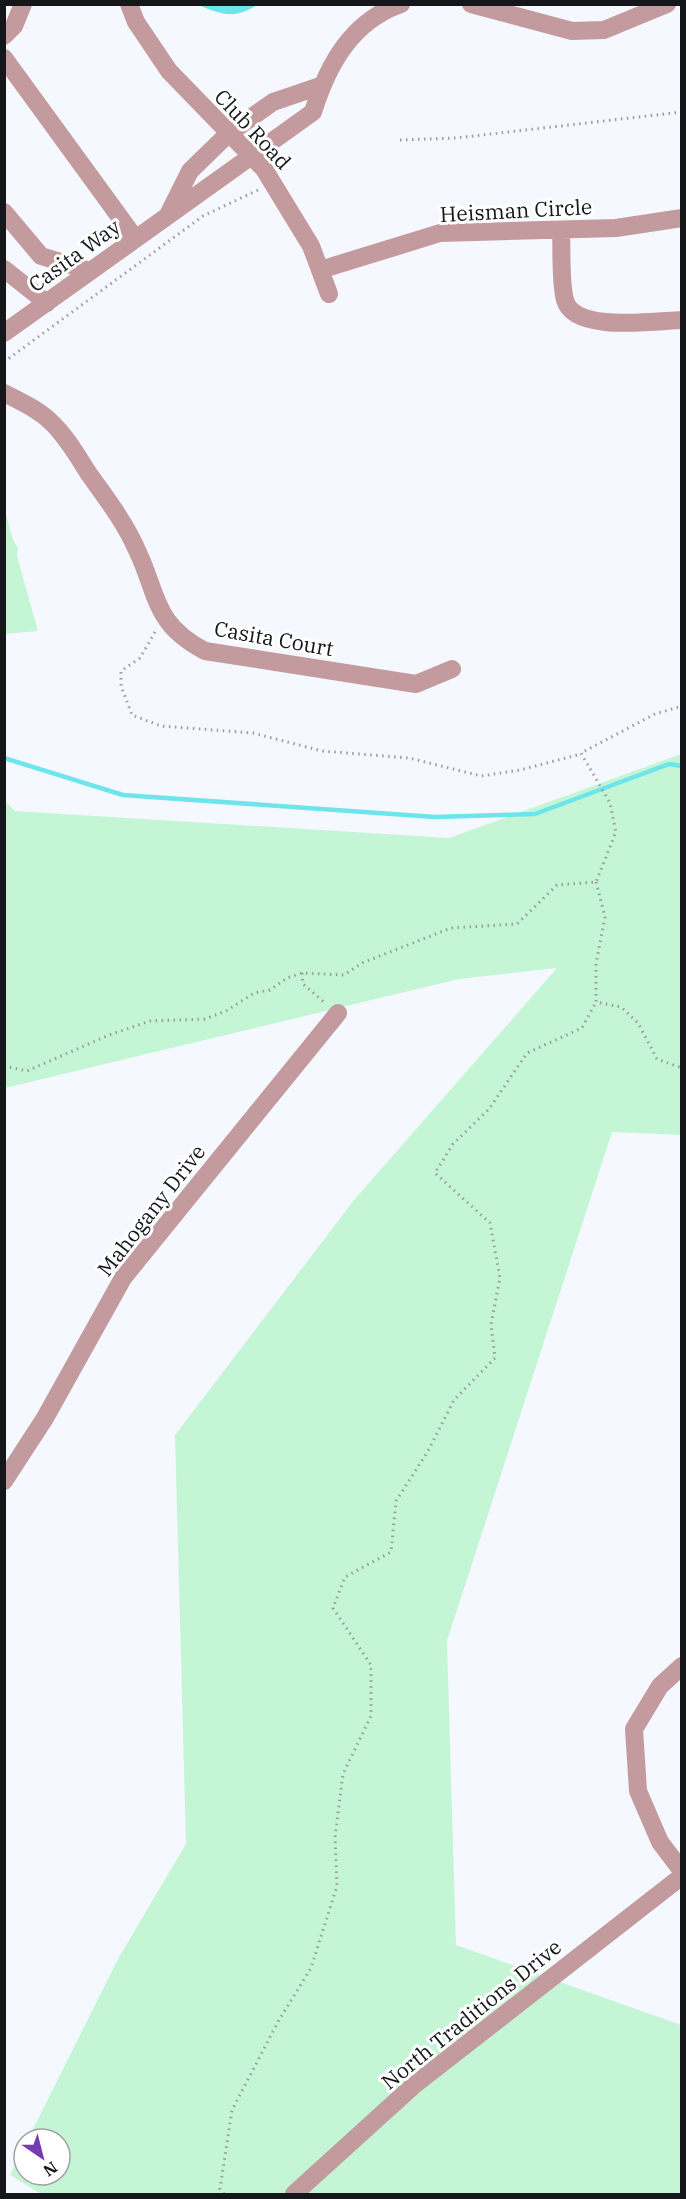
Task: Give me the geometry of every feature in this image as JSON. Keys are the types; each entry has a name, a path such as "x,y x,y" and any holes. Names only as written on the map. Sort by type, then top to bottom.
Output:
{"street":[{"path":"4,36 14,26 23,4"},
{"name":"Club Road","path":"129,4 136,22 169,71 257,162 311,246 328,294"},
{"name":"Casita Way","path":"4,333 169,213 257,162 314,112 323,85 336,59 358,28 381,11 401,4"},
{"path":"471,4 572,31 604,30 667,4"},
{"path":"4,58 135,238"},
{"name":"Casita Way","path":"169,213 190,171 228,134 273,102 323,85"},
{"path":"4,212 41,256 90,271"},
{"name":"Heisman Circle","path":"320,270 441,233 616,228 681,218"},
{"path":"561,230 565,301 578,317 605,323 681,320"},
{"path":"4,269 47,303"},
{"name":"Casita Court","path":"4,393 51,421 66,440 128,530 156,604 165,619 186,641 205,651 215,653 416,684 452,669"},
{"name":"Mahogany Drive","path":"4,1481 45,1418 123,1278 338,1013"},
{"path":"681,1666 660,1686 634,1729 638,1791 660,1842 681,1871"},
{"name":"North Traditions Drive","path":"294,2194 413,2086 681,1876"}],"path":[{"path":"400,140 456,138 681,112"},
{"path":"4,362 203,216 260,188 257,162"},
{"path":"165,619 140,658 120,671 121,686 132,715 145,722 161,726 253,734 322,751 409,758 481,776 520,770 581,753 655,714 681,706"},
{"path":"224,2194 220,2189 232,2110 279,2020 311,1968 325,1926 337,1886 335,1837 343,1774 371,1716 371,1665 333,1608 345,1577 391,1552 396,1501 428,1451 454,1400 495,1358 491,1324 500,1278 490,1223 435,1173 453,1144 489,1109 527,1053 582,1028 596,1002 596,964 605,917 596,882 616,832 610,803 581,753"},
{"path":"4,1066 27,1071 109,1035 150,1021 205,1019 226,1011 254,993 270,990 287,978 302,973 344,975 362,963 451,928 517,924 557,885 596,882"},
{"path":"302,973 303,984 338,1013"},
{"path":"596,1002 621,1007 638,1023 657,1059 681,1068"}],"green space":[{"path":"5,510 13,540 18,548 17,556 38,631 5,634"},
{"path":"681,754 681,1135 612,1132 447,1641 456,1945 681,2025 681,2194 41,2194 30,2187 72,2187 72,2127 34,2127 119,1957 186,1844 175,1435 354,1200 557,968 459,979 5,1088 5,801 15,811 449,838"}],"water":[{"path":"199,5 257,5 242,12 228,14"}],"waterway":[{"path":"4,758 123,795 435,817 535,814 669,764 682,766"}]}
